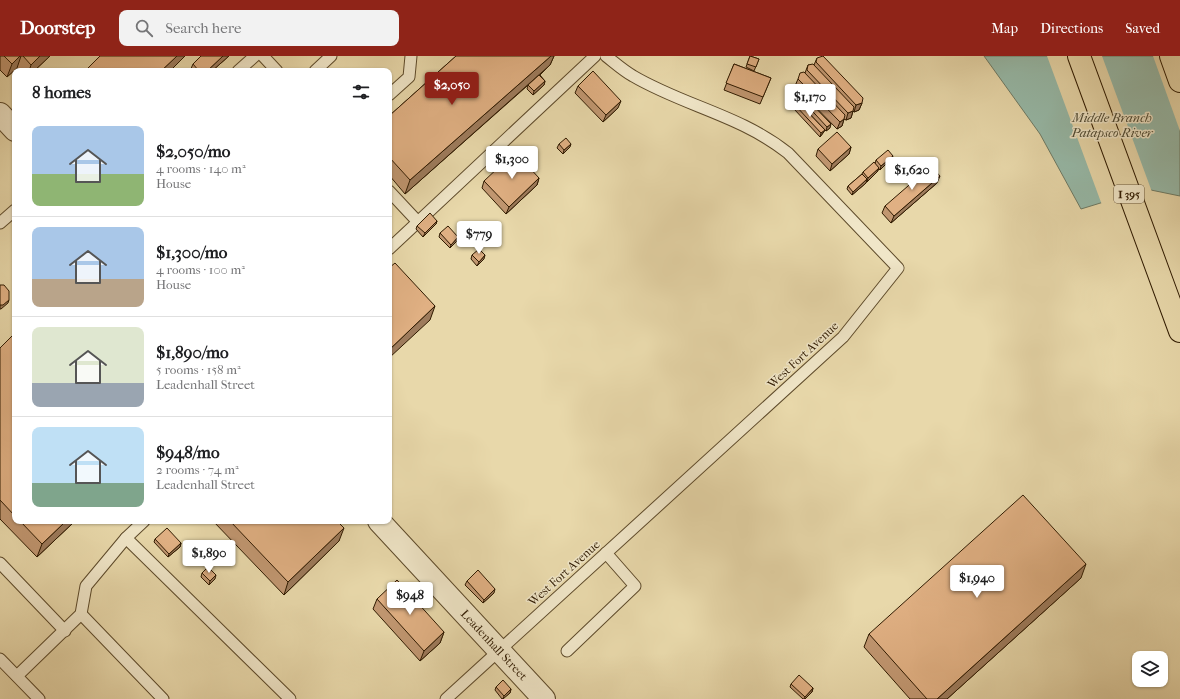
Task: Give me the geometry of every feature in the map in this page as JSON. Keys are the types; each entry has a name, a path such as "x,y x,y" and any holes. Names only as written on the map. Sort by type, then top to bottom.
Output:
{"highway":[{"name":"I 395","path":"1079,56 1180,332"},
{"path":"1171,56 1180,81"}],"street":[{"path":"0,114 12,127"},
{"name":"Leadenhall Street","path":"382,524 544,699"}],"lane":[{"path":"241,68 255,56"},
{"path":"263,56 274,68"},
{"path":"318,68 331,56"},
{"path":"392,92 409,77 412,56"},
{"path":"392,246 595,56"},
{"name":"West Fort Avenue","path":"446,699 843,337 898,268 788,153 770,139 750,127 633,76 606,56"},
{"path":"392,194 418,222"},
{"path":"0,224 12,213"},
{"path":"17,676 81,614 86,586 126,538 141,524"},
{"path":"126,538 290,699"},
{"path":"567,651 636,586 606,553"},
{"path":"0,563 65,631"},
{"path":"81,614 163,699"},
{"path":"0,659 39,699"}],"water":[{"name":"Middle Branch Patapsco River","path":"984,56 1180,56 1180,196 1146,189 1081,209 1040,134"}],"pier":[{"path":"1047,56 1102,56 1152,192 1146,191 1102,205"},
{"path":"1153,56 1180,56 1180,131"}],"building":[{"path":"4,56 20,56 12,64"},
{"path":"23,56 40,56 31,65"},
{"path":"100,56 177,56 164,68 88,68"},
{"path":"201,56 223,56 210,68 196,68 193,64"},
{"path":"456,56 551,56 410,180 392,160 392,113"},
{"path":"750,56 759,59 756,67 747,64"},
{"path":"823,56 863,98 862,103 856,105 816,62 817,58"},
{"path":"734,64 771,78 763,97 726,83"},
{"path":"813,64 854,107 853,111 848,113 807,70 808,65"},
{"path":"593,71 621,101 606,115 578,86"},
{"path":"804,72 845,115 844,119 840,122 798,79 800,73"},
{"path":"539,75 545,81 534,91 528,85"},
{"path":"803,98 806,98 831,124 827,127 803,101"},
{"path":"798,102 825,130 821,133 795,105"},
{"path":"837,132 851,147 832,164 818,149"},
{"path":"566,138 571,144 564,150 559,144"},
{"path":"888,150 893,156 881,166 876,160"},
{"path":"515,152 539,178 509,207 484,181"},
{"path":"874,162 879,168 868,178 863,172"},
{"path":"931,166 940,176 894,216 885,206"},
{"path":"862,174 867,179 853,192 848,186"},
{"path":"430,213 437,221 425,233 417,226"},
{"path":"448,226 458,237 451,245 440,233"},
{"path":"479,249 485,255 479,262 472,255"},
{"path":"395,263 435,306 392,347 392,266"},
{"path":"0,285 4,285 9,291 9,300 3,305 0,305"},
{"path":"12,336 12,513 0,500 0,348"},
{"path":"1023,495 1086,564 937,699 927,699 869,634"},
{"path":"23,524 63,524 42,544"},
{"path":"233,524 340,524 344,528 288,582"},
{"path":"167,528 181,543 169,554 155,539"},
{"path":"208,567 216,575 210,581 202,573"},
{"path":"478,570 495,589 484,600 467,581"},
{"path":"397,580 444,632 424,651 377,599"},
{"path":"799,675 813,688 805,697 791,684"},
{"path":"503,680 511,689 504,696 496,687"}]}
